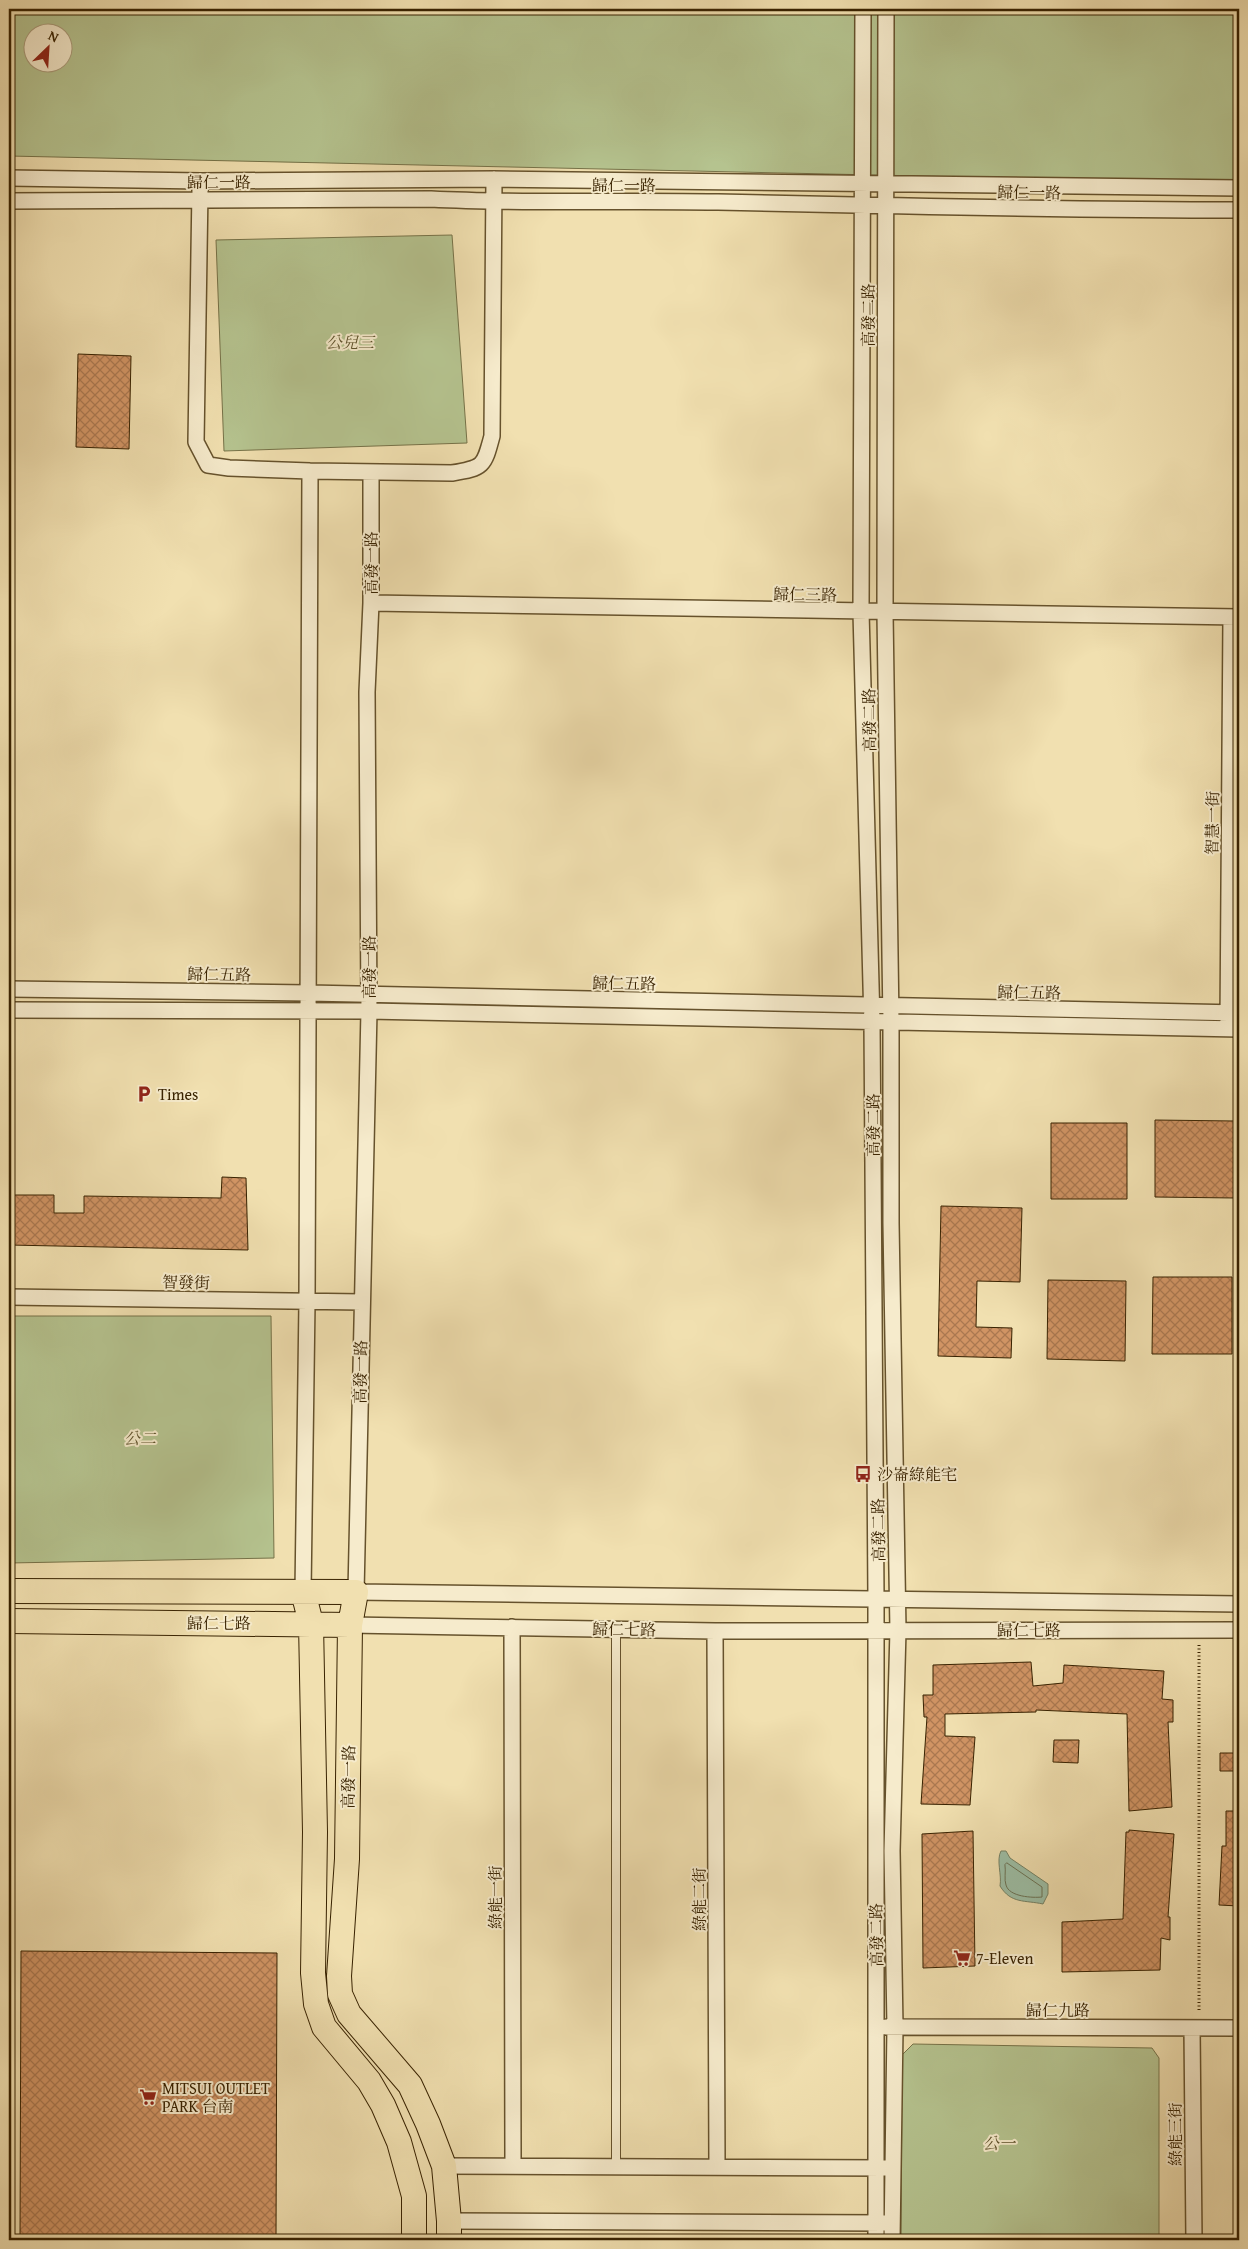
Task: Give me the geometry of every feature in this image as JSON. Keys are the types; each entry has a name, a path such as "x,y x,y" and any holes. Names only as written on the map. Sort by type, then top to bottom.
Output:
{"main road":[{"name":"歸仁七路","path":"9,1591 356,1592"},
{"name":"高發一路","path":"303,1592 312,1623 315,1832 313,1973 316,2004 324,2027 369,2081 400,2142 414,2196 414,2240"},
{"name":"高發一路","path":"356,1592 350,1625 347,1859 339,1976 340,1994 348,2014 410,2085 428,2124 444,2166 449,2231"},
{"name":"歸仁七路","path":"9,1621 312,1623 350,1625"}],"street":[{"name":"高發二路","path":"864,9 861,612 872,1006 876,1599 876,2240"},
{"name":"高發二路","path":"886,9 885,613 891,1022 890,1223 898,1630 892,1851 895,2027 892,2240"},
{"name":"歸仁一路","path":"9,178 201,180 494,179 787,182 862,185 1239,188"},
{"path":"201,180 196,442 208,465 229,468 310,471 452,473 475,470 485,460 492,436 494,179"},
{"name":"歸仁一路","path":"9,201 431,199 494,202 713,202 862,207 1239,210"},
{"name":"高發一路","path":"303,1592 309,993 310,471"},
{"name":"高發一路","path":"356,1592 369,1011 368,692 371,603 371,472"},
{"name":"歸仁三路","path":"371,603 885,613 1235,617"},
{"name":"智慧一街","path":"1233,1029 1235,617"},
{"name":"歸仁五路","path":"9,990 309,993 1233,1013"},
{"name":"歸仁五路","path":"9,1010 369,1011 1233,1029"},
{"name":"智發街","path":"9,1296 362,1302"},
{"name":"歸仁七路","path":"356,1592 1239,1604"},
{"name":"歸仁七路","path":"350,1625 715,1631 876,1629 1239,1630"},
{"name":"綠能一街","path":"512,1628 513,2166"},
{"name":"綠能二街","path":"715,1631 717,2167"},
{"name":"歸仁九路","path":"877,2026 1239,2028"},
{"name":"綠能三街","path":"1192,2028 1194,2240"},
{"path":"444,2166 894,2168"},
{"path":"449,2231 893,2223"}],"lane":[{"path":"616,1629 616,2166"}],"path":[{"path":"1199,1630 1199,2014"}],"green space":[{"path":"9,9 1239,9 1239,183 9,156"},
{"name":"公兒三","path":"452,235 467,443 224,451 216,240"},
{"name":"公二","path":"9,1316 271,1316 274,1558 9,1563"},
{"name":"公一","path":"913,2044 1152,2048 1159,2058 1159,2240 901,2240 902,2055"}],"water":[{"path":"1001,1851 1006,1851 1010,1858 1048,1884 1048,1894 1043,1904 1014,1899 1004,1892 1000,1886 999,1859"}],"building":[{"path":"78,354 131,356 129,449 76,447"},
{"path":"1155,1120 1235,1121 1234,1198 1155,1197"},
{"path":"1051,1123 1127,1123 1127,1199 1051,1199"},
{"path":"222,1177 246,1178 248,1250 9,1245 9,1195 54,1195 54,1213 84,1213 84,1196 221,1198"},
{"path":"941,1206 1022,1208 1020,1282 977,1281 976,1327 1012,1328 1011,1358 938,1356"},
{"path":"1153,1277 1232,1277 1232,1354 1152,1354"},
{"path":"1048,1280 1126,1281 1125,1361 1047,1359"},
{"path":"1031,1662 1033,1686 1063,1683 1064,1665 1164,1671 1162,1699 1173,1700 1173,1722 1168,1722 1172,1807 1129,1811 1127,1714 1036,1710 1036,1712 945,1714 945,1736 975,1737 970,1805 921,1804 927,1717 924,1717 923,1695 933,1695 933,1665"},
{"path":"1054,1740 1079,1740 1078,1763 1053,1762"},
{"path":"1220,1753 1239,1753 1239,1771 1220,1771"},
{"path":"1226,1811 1239,1811 1239,1906 1219,1905 1222,1846 1226,1846"},
{"path":"1129,1830 1174,1834 1168,1917 1170,1917 1170,1940 1161,1938 1160,1970 1062,1972 1062,1922 1123,1919 1126,1832 1129,1832"},
{"path":"973,1831 975,1966 923,1968 922,1834"},
{"name":"MITSUI OUTLET PARK 台南","path":"21,1951 277,1953 276,2240 20,2240"}],"place":[{"name":"Times","path":"144,1094"},
{"name":"沙崙綠能宅","path":"863,1474"},
{"name":"7-Eleven","path":"962,1958"},
{"name":"MITSUI OUTLET PARK 台南","path":"148,2097"}]}
